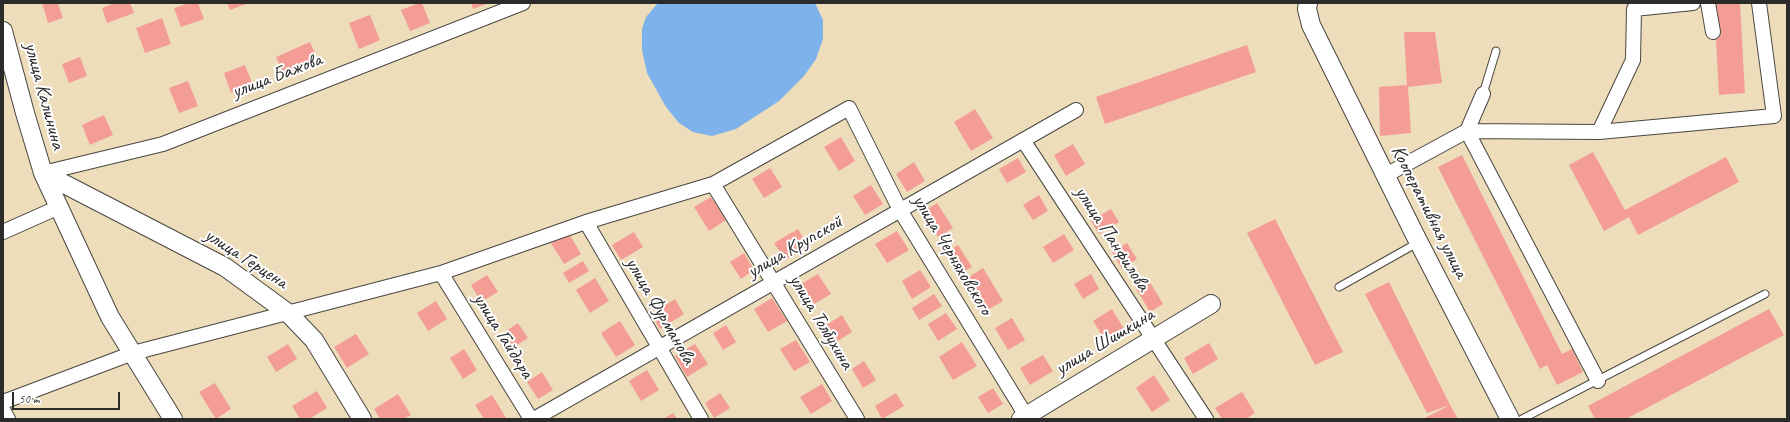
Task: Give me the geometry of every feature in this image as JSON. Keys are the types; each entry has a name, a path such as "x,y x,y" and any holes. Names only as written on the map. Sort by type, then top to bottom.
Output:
{"street":[{"name":"улица Бажова","path":"43,173 163,144 523,3"},
{"path":"1599,132 1633,60 1633,6 1693,3"},
{"path":"1708,3 1713,32"},
{"path":"1386,175 1467,131 1599,132 1774,116 1759,3"},
{"name":"Кооперативная улица","path":"1308,10 1419,242 1510,419"},
{"name":"улица Калинина","path":"3,30 25,114 43,173 110,317 173,419"},
{"path":"1467,131 1483,94"},
{"name":"улица Черняховского","path":"713,184 849,108 900,210 1025,418"},
{"name":"улица Крупской","path":"534,419 1076,110"},
{"path":"1467,131 1598,381"},
{"name":"улица Панфилова","path":"1023,140 1206,419"},
{"name":"улица Герцена","path":"43,173 225,267 288,313 314,340 362,419"},
{"path":"3,402 133,353 441,273 586,222 713,184"},
{"name":"улица Толбухина","path":"713,184 857,419"},
{"path":"3,232 58,207"},
{"name":"улица Фурманова","path":"586,222 701,419"},
{"name":"улица Гайдара","path":"441,273 531,419"},
{"name":"улица Шишкина","path":"1025,418 1211,304"},
{"path":"3,410 8,419"}],"lane":[{"path":"1483,94 1496,51"},
{"path":"1339,286 1419,242"},
{"path":"1522,419 1765,294"}],"water":[{"path":"658,3 815,3 823,20 823,39 816,59 804,76 779,101 736,129 712,136 693,132 679,123 666,107 647,73 642,50 642,29 646,17"}],"building":[{"path":"42,3 58,3 63,18 48,23"},
{"path":"115,3 130,3 134,13 107,23 102,8"},
{"path":"189,3 198,3 204,19 181,27 174,8"},
{"path":"227,3 249,3 230,10"},
{"path":"422,3 430,23 410,31 401,10"},
{"path":"471,3 489,3 473,9"},
{"path":"1714,3 1740,3 1745,93 1719,95"},
{"path":"370,15 380,40 359,49 349,23"},
{"path":"162,18 171,44 145,53 136,28"},
{"path":"1404,32 1435,32 1442,83 1408,87 1411,133 1380,136 1379,87 1407,85"},
{"path":"310,42 319,62 285,77 276,57"},
{"path":"1247,45 1256,72 1105,124 1096,97"},
{"path":"80,57 87,76 69,83 62,64"},
{"path":"245,65 253,85 231,93 224,73"},
{"path":"188,81 198,106 179,113 169,88"},
{"path":"975,109 993,138 971,151 954,122"},
{"path":"104,115 113,135 90,145 82,125"},
{"path":"841,137 855,161 839,171 824,147"},
{"path":"1073,144 1085,164 1066,176 1054,155"},
{"path":"1593,152 1625,210 1726,157 1739,182 1638,235 1629,217 1604,231 1569,165"},
{"path":"1462,155 1562,354 1572,349 1583,372 1557,385 1547,365 1540,369 1438,167"},
{"path":"1018,158 1026,172 1007,183 999,169"},
{"path":"914,162 925,181 907,192 896,174"},
{"path":"770,168 782,187 764,198 752,179"},
{"path":"871,185 883,204 865,215 853,196"},
{"path":"1039,195 1048,211 1033,220 1023,205"},
{"path":"711,197 726,220 709,231 694,207"},
{"path":"937,203 953,228 938,237 923,212"},
{"path":"1111,209 1119,222 1099,234 1091,221"},
{"path":"1275,219 1343,352 1315,365 1247,233"},
{"path":"798,229 808,246 785,260 774,243"},
{"path":"897,231 909,250 887,263 875,244"},
{"path":"568,232 581,254 564,264 551,243"},
{"path":"634,232 643,247 621,260 612,245"},
{"path":"1064,234 1074,250 1053,263 1043,247"},
{"path":"1127,243 1137,259 1122,269 1112,252"},
{"path":"958,245 972,267 960,274 947,252"},
{"path":"744,253 754,270 741,279 730,262"},
{"path":"583,261 589,271 569,283 563,273"},
{"path":"983,268 1003,301 984,312 964,280"},
{"path":"920,270 931,287 912,299 902,281"},
{"path":"818,274 831,294 814,304 801,284"},
{"path":"1091,274 1099,289 1083,299 1074,284"},
{"path":"487,275 498,292 481,302 471,285"},
{"path":"595,278 609,301 590,313 576,290"},
{"path":"1148,279 1163,304 1150,312 1135,287"},
{"path":"1389,282 1450,405 1427,413 1365,294"},
{"path":"934,294 942,306 919,320 912,308"},
{"path":"772,298 787,321 768,332 754,309"},
{"path":"675,299 684,314 660,329 651,314"},
{"path":"436,301 447,319 428,331 417,313"},
{"path":"1112,309 1124,329 1105,340 1093,321"},
{"path":"1769,309 1784,335 1626,419 1595,419 1588,406"},
{"path":"946,313 957,329 938,341 928,324"},
{"path":"842,315 852,332 836,342 826,325"},
{"path":"1012,318 1025,340 1008,350 995,328"},
{"path":"620,321 635,345 616,357 601,333"},
{"path":"518,323 528,338 509,350 500,335"},
{"path":"726,325 736,342 723,350 713,333"},
{"path":"356,334 369,354 347,368 334,347"},
{"path":"796,340 810,362 794,371 780,349"},
{"path":"962,342 977,366 953,380 939,357"},
{"path":"1209,343 1218,359 1193,374 1184,358"},
{"path":"288,344 297,359 276,372 267,357"},
{"path":"695,344 708,364 687,377 675,356"},
{"path":"464,349 477,370 463,379 450,358"},
{"path":"1043,355 1053,371 1030,385 1020,368"},
{"path":"864,361 876,380 863,388 852,369"},
{"path":"647,370 659,390 641,401 629,381"},
{"path":"542,372 553,390 538,399 527,382"},
{"path":"1154,375 1170,400 1152,412 1136,388"},
{"path":"215,383 231,409 216,419 199,392"},
{"path":"822,384 832,401 811,414 800,397"},
{"path":"993,388 1003,404 988,413 978,397"},
{"path":"317,391 327,408 309,419 300,419 292,406"},
{"path":"1242,392 1255,413 1246,419 1222,419 1215,408"},
{"path":"720,393 730,408 714,418 705,403"},
{"path":"896,393 904,406 882,419 875,406"},
{"path":"398,394 411,415 403,419 380,419 374,409"},
{"path":"492,395 506,418 505,419 484,419 475,405"},
{"path":"1450,405 1458,419 1423,419"},
{"path":"673,413 677,419 663,419"}]}
